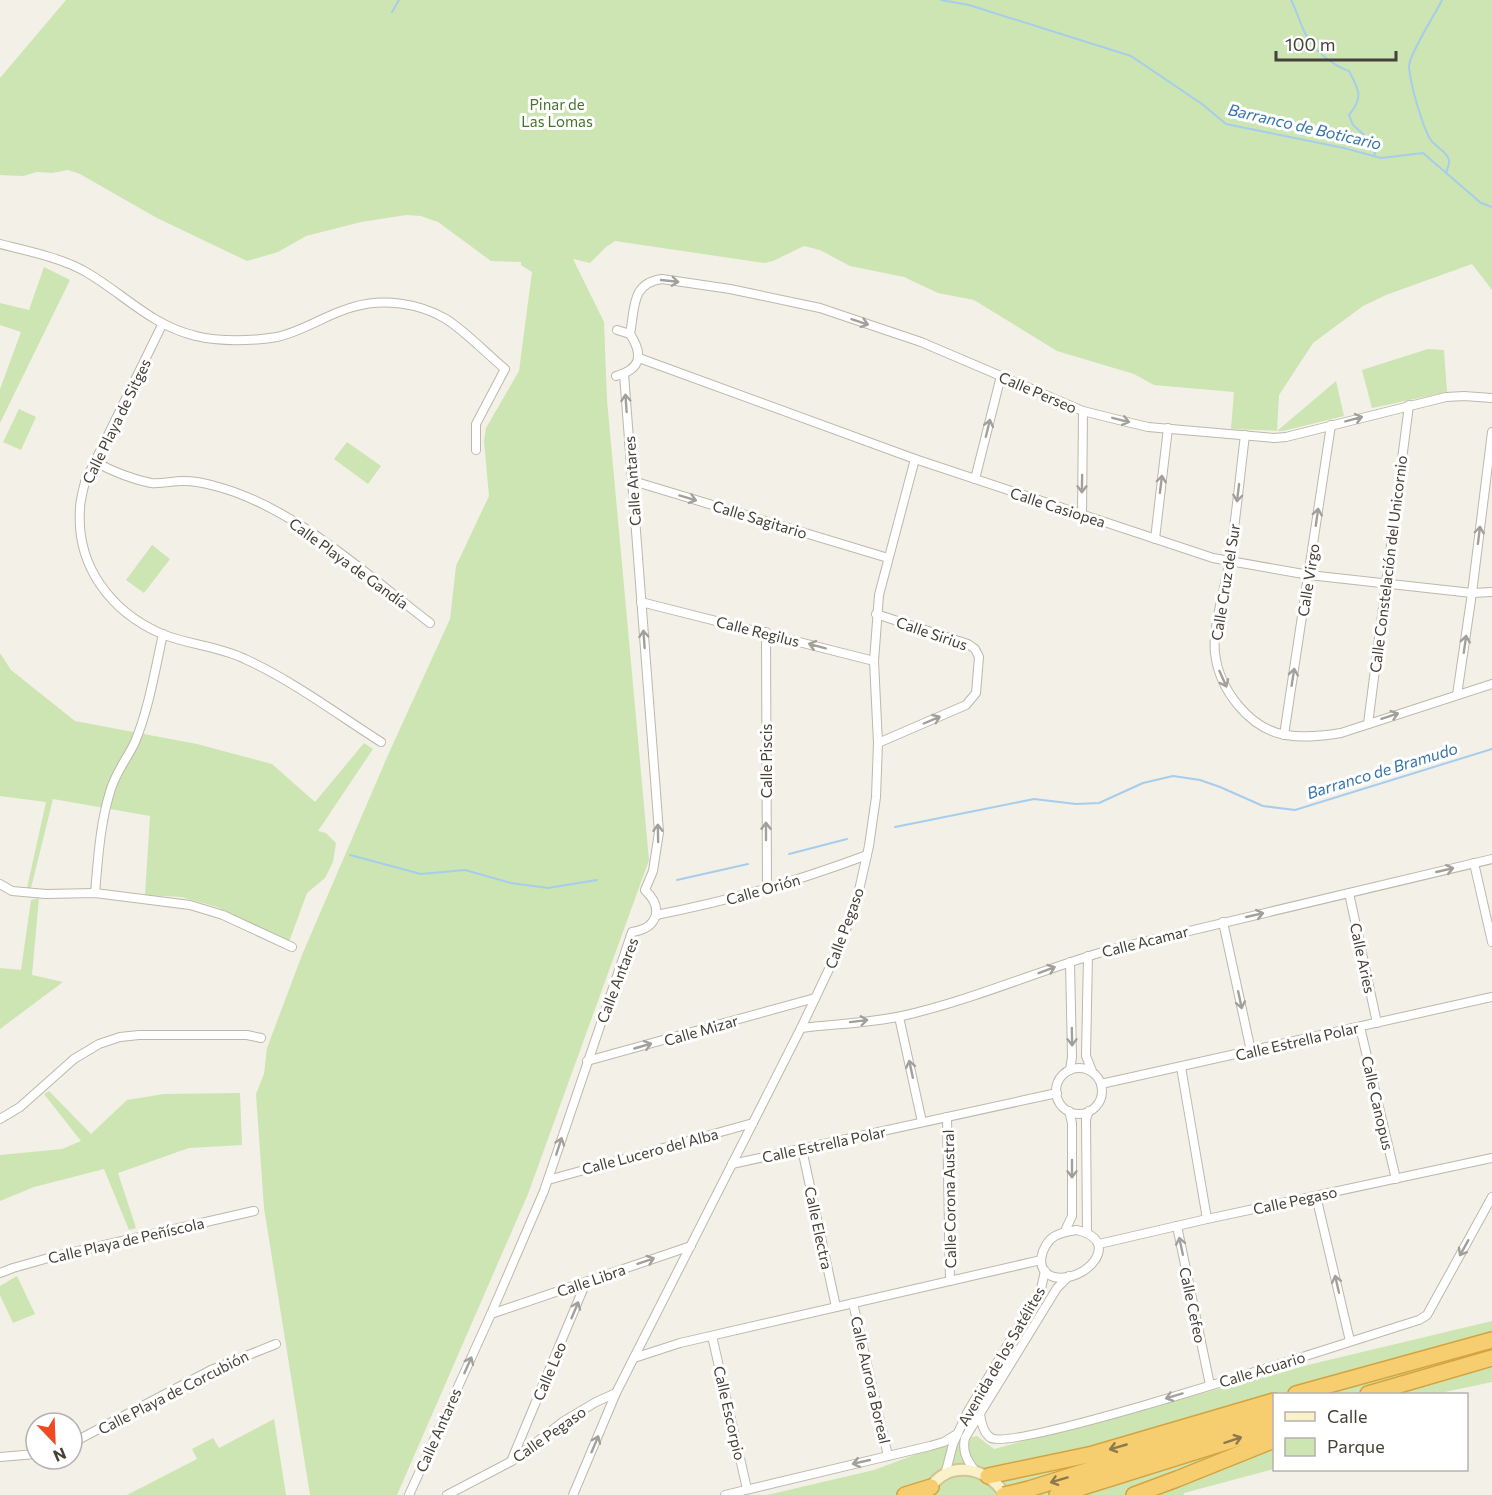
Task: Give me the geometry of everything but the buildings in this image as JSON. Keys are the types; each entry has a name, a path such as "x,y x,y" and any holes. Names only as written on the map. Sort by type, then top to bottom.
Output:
{"highway":[{"path":"1303,1393 1397,1365 1492,1342"},
{"path":"1331,1393 1398,1369 1492,1342"},
{"path":"1374,1393 1492,1358"},
{"path":"1388,1393 1465,1365"},
{"path":"982,1473 1093,1454 1273,1402"},
{"path":"1005,1495 1273,1413"},
{"path":"1057,1495 1273,1427"},
{"path":"1134,1495 1273,1441"},
{"path":"905,1495 928,1491"}],"street":[{"path":"0,244 39,254 85,272 162,325 197,336 250,340 279,337 353,307 388,302 421,307 446,319 505,369 476,424 476,450"},
{"name":"Calle Perseo","path":"630,334 638,293 643,285 651,280 662,279 730,289 820,308 921,342 1083,411 1148,427 1286,437 1446,397 1492,398"},
{"name":"Calle Playa de Sitges","path":"162,325 84,482 80,509 81,539 91,570 107,596 131,617 163,634 243,657 272,672 381,742"},
{"path":"617,330 630,334 638,348 639,358"},
{"name":"Calle Antares","path":"409,1495 491,1314 548,1180 632,932 650,925 656,915 656,905 645,890 653,871 659,832 633,481 620,375 631,370 639,358"},
{"name":"Calle Casiopea","path":"639,358 915,459 1213,558 1309,575 1472,593 1492,592"},
{"path":"975,479 1001,376"},
{"name":"Calle Constelación del Unicornio","path":"1368,724 1409,405"},
{"path":"1082,515 1083,411"},
{"name":"Calle Virgo","path":"1284,735 1331,425"},
{"path":"1155,539 1167,428"},
{"path":"1457,694 1488,503 1492,432"},
{"name":"Calle Cruz del Sur","path":"1245,435 1230,560 1216,632 1215,653 1220,674 1232,698 1248,716 1269,730 1284,735 1315,737 1341,733 1492,684"},
{"name":"Calle Pegaso","path":"447,1495 512,1461 564,1421 616,1393 801,1028 840,945 857,899 876,797 878,743 874,662 876,614 888,558 915,459"},
{"name":"Calle Playa de Gandía","path":"95,462 125,476 153,483 184,481 215,486 257,501 291,519 330,546 430,623"},
{"name":"Calle Sagitario","path":"633,481 888,558"},
{"name":"Calle Regilus","path":"641,602 765,632 874,662"},
{"name":"Calle Sirius","path":"876,614 968,644 975,649 979,657 976,693 966,705 878,743"},
{"name":"Calle Piscis","path":"765,632 766,890"},
{"path":"95,893 99,841 110,792 145,716 163,634"},
{"name":"Calle Orión","path":"656,915 766,890 867,855"},
{"name":"Calle Acamar","path":"801,1028 900,1017 1005,986 1088,956 1492,859"},
{"path":"1474,864 1492,942"},
{"path":"0,884 12,891 46,894 95,893 190,905 224,915 292,947"},
{"name":"Calle Aries","path":"1349,893 1377,1023"},
{"path":"1223,922 1251,1051"},
{"path":"1088,956 1086,1056 1101,1084 1101,1098 1089,1111 1077,1114 1069,1111 1060,1102 1057,1093 1058,1083 1070,1070 1079,1068 1093,1072"},
{"path":"1070,962 1072,1057 1070,1070"},
{"name":"Calle Estrella Polar","path":"1101,1084 1492,997"},
{"name":"Calle Mizar","path":"587,1062 815,998"},
{"path":"900,1017 922,1122"},
{"name":"Calle Canopus","path":"1360,1027 1396,1179"},
{"path":"0,1119 20,1107 74,1059 99,1044 120,1037 246,1035 261,1038"},
{"path":"1181,1067 1208,1218"},
{"name":"Calle Estrella Polar","path":"732,1164 1057,1093"},
{"path":"1065,1232 1072,1216 1072,1123 1069,1111"},
{"path":"1087,1233 1086,1119 1089,1111"},
{"name":"Calle Corona Austral","path":"947,1117 950,1281"},
{"name":"Calle Lucero del Alba","path":"548,1180 753,1123"},
{"name":"Calle Electra","path":"802,1149 836,1307"},
{"name":"Calle Pegaso","path":"1099,1245 1208,1218 1492,1158"},
{"path":"1316,1196 1350,1341"},
{"name":"Calle Acuario","path":"980,1414 985,1432 991,1438 1005,1440 1126,1411 1419,1320 1427,1315 1492,1197"},
{"name":"Calle Playa de Peñíscola","path":"0,1273 52,1257 254,1210"},
{"name":"Calle Cefeo","path":"1177,1226 1210,1385"},
{"path":"1077,1230 1087,1233 1099,1245 1093,1265 1069,1276 1054,1277 1045,1271 1041,1253 1053,1237 1077,1230"},
{"name":"Calle Libra","path":"491,1314 691,1246"},
{"path":"634,1358 680,1343 1041,1260"},
{"name":"Avenida de los Satélites","path":"945,1475 957,1434 967,1413 1041,1289 1045,1271"},
{"name":"Avenida de los Satélites","path":"982,1473 967,1460 964,1443 968,1432 1057,1288 1069,1276"},
{"name":"Calle Leo","path":"512,1461 586,1282"},
{"name":"Calle Aurora Boreal","path":"853,1303 888,1456"},
{"name":"Calle Escorpio","path":"712,1336 747,1489"},
{"name":"Calle Playa de Corcubión","path":"84,1437 211,1370 276,1344"},
{"path":"573,1495 616,1393"},
{"path":"725,1495 937,1444 957,1434"},
{"path":"0,1457 24,1455"},
{"path":"928,1491 945,1475 965,1470 982,1473 1000,1486 1005,1495"}],"green space":[{"name":"Pinar de Las Lomas","path":"66,0 1492,0 1492,290 1472,264 1386,295 1363,306 1313,343 1279,395 1277,431 1231,429 1234,392 1154,385 1134,374 1057,351 974,300 938,293 904,277 850,266 820,250 804,246 764,263 615,241 590,263 573,259 604,322 607,400 649,860 528,1194 397,1495 310,1495 264,1208 256,1094 264,1074 267,1048 302,955 388,755 450,619 456,566 489,496 484,441 486,428 519,371 532,272 521,265 521,262 491,261 438,222 421,216 406,215 361,222 306,236 278,252 247,261 157,218 80,174 68,170 52,173 37,172 23,176 0,175 0,78"},
{"path":"44,267 70,280 0,423 0,389 21,332 0,325 0,303 29,310"},
{"path":"1428,349 1444,350 1447,392 1372,408 1362,370"},
{"path":"1336,381 1344,416 1277,431"},
{"path":"19,409 36,417 21,450 3,442"},
{"path":"347,442 381,466 368,484 334,459"},
{"path":"152,545 170,559 144,593 126,580"},
{"path":"0,653 11,670 75,721 197,744 272,764 315,802 364,743 373,749 318,831 326,833 336,843 333,862 325,878 307,893 289,942 217,907 181,897 145,895 150,816 53,799 31,888 27,888 46,802 0,796"},
{"path":"39,898 32,975 63,982 0,1029 0,968 21,970 31,900"},
{"path":"49,1091 91,1134 127,1100 164,1094 240,1093 242,1145 189,1148 118,1173 136,1228 129,1230 104,1169 34,1187 0,1201 0,1155 62,1149 81,1141 44,1094"},
{"path":"17,1276 35,1314 13,1323 0,1295 0,1286"},
{"path":"1492,1321 1492,1382 1440,1393 1273,1393 1273,1469 1184,1493 1184,1495 767,1495 874,1470 941,1445 977,1436 994,1449 1312,1364"},
{"path":"274,1419 286,1495 127,1495 197,1459 192,1449 213,1438 219,1448"}],"waterway":[{"path":"392,12 399,0"},
{"name":"Barranco de Boticario","path":"941,0 969,5 1131,56 1202,104 1226,124 1344,148 1381,158 1423,153 1481,203 1492,207"},
{"path":"1291,0 1304,31 1314,47 1330,61 1349,71 1358,93 1357,103 1349,115 1353,125 1372,142 1375,155"},
{"path":"1442,0 1417,44 1409,67 1414,93 1427,133 1432,142 1446,154 1449,160 1446,173"},
{"name":"Barranco de Bramudo","path":"895,827 1034,799 1076,804 1099,803 1143,783 1173,776 1200,780 1263,806 1295,810 1492,749"},
{"name":"Barranco de Bramudo","path":"789,854 847,839"},
{"name":"Barranco de Bramudo","path":"350,855 421,874 465,870 511,883 548,888 597,880"},
{"name":"Barranco de Bramudo","path":"677,880 748,864"}]}
